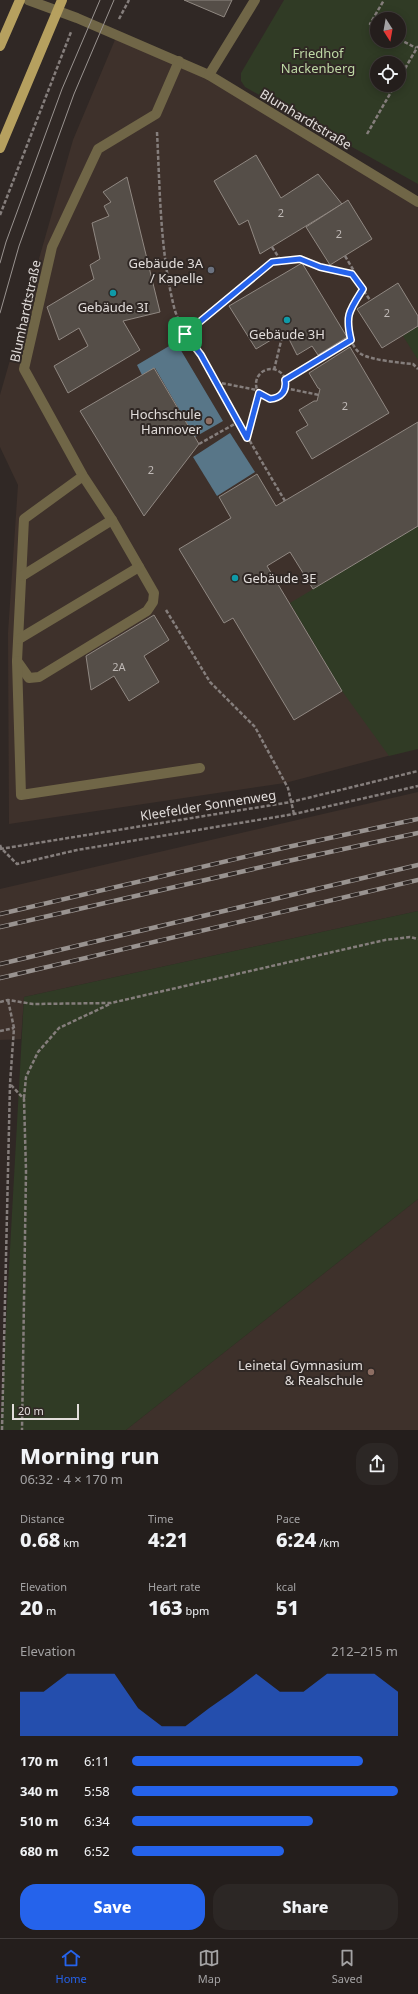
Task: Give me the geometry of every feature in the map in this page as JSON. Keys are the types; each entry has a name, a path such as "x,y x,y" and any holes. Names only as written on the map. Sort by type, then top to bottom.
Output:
{"main road":[{"path":"0,46 20,0"},
{"path":"0,148 62,0"}],"street":[{"name":"Blumhardtstraße","path":"28,0 113,33 209,75 418,202"},
{"path":"209,75 255,0"},
{"path":"156,114 179,61"},
{"name":"Blumhardtstraße","path":"152,602 154,593 112,520 83,476 24,369 52,247 98,149 156,114"},
{"path":"83,476 24,519 17,661 21,795 200,768"},
{"path":"22,576 112,520"},
{"path":"19,639 139,567"},
{"path":"17,661 29,678 39,677 147,611 152,602"}],"path":[{"path":"113,33 129,0"},
{"path":"377,12 384,0"},
{"path":"406,42 418,48 406,68"},
{"path":"0,214 55,69"},
{"path":"368,134 391,92"},
{"path":"156,114 164,240 175,308 185,334 201,355 247,438 286,501"},
{"path":"272,247 281,261"},
{"path":"346,256 354,271 352,274"},
{"path":"185,334 272,262 300,259 320,267 352,274 370,300"},
{"path":"363,289 348,313 348,328 351,340 361,354 394,363 413,364 418,369"},
{"path":"274,370 282,337"},
{"path":"285,380 351,340"},
{"path":"269,369 274,370 282,375 285,380 285,388 283,393 275,399 265,398 257,390 256,382 260,374 269,369"},
{"path":"216,382 257,390"},
{"path":"285,388 319,395"},
{"path":"247,438 259,393"},
{"path":"199,444 238,422"},
{"path":"152,602 164,607 210,682 255,727 288,788 294,814"},
{"name":"Kleefelder Sonnenweg","path":"0,849 291,802 418,771"},
{"path":"0,845 0,849 17,864 77,850 294,814 418,786"},
{"path":"22,1430 26,1171 24,1099 26,1077 38,1052 59,1028 111,1004 385,940 410,937 418,939"},
{"path":"0,1002 8,1000 33,1004 111,1004"},
{"path":"2,1430 10,1084 14,1028 8,1000"},
{"path":"0,1031 14,1028"},
{"path":"10,1084 24,1099"}],"shaded area":[{"name":"Hochschule Hannover","path":"117,35 179,61 418,202 418,748 285,783 9,824 8,633 18,485 0,447 0,395 73,140"},
{"path":"418,792 418,911 24,997 21,1039 0,1040 0,889"},
{"path":"418,1199 418,1430 126,1430 274,1313"}],"green space":[{"name":"Friedhof Nackenberg","path":"284,0 418,0 418,184 245,87 241,81 241,73"},
{"path":"418,326 418,360 403,336"},
{"path":"418,526 418,749 389,756 342,691 290,603"},
{"path":"418,911 418,1199 126,1430 0,1430 24,997"}],"water":[{"path":"176,342 223,421 195,437 155,368 142,375 137,365"},
{"path":"230,433 255,472 217,496 193,457"}],"building":[{"path":"184,0 232,0 224,17"},
{"path":"256,155 281,198 318,174 342,204 260,254 248,220 239,225 214,181"},
{"name":"Gebäude 3I","path":"127,177 160,312 123,321 140,350 68,393 54,366 88,346 79,328 59,340 47,307 94,279 90,265 100,259 92,223 109,216 104,206 111,202 103,192"},
{"path":"348,200 372,239 330,265 306,227"},
{"name":"Gebäude 3H","path":"302,263 347,337 318,355 312,346 297,355 289,339 276,335 276,337 256,349 229,306"},
{"path":"398,283 418,316 418,326 382,348 357,309"},
{"path":"350,347 389,413 312,459 296,432 308,425 299,410 314,401 317,401 320,389 309,373"},
{"path":"154,368 199,444 144,516 80,411"},
{"name":"Gebäude 3E","path":"418,422 418,526 313,589 290,552 267,566 342,691 294,720 233,618 224,623 179,549 231,518 219,497 257,474 276,506"},
{"path":"154,615 169,640 144,656 159,682 129,701 114,676 91,690 86,656"}],"tram line":[{"path":"0,263 6,242 62,89 100,0"},
{"path":"0,313 19,246 74,94 114,0"}],"railway":[{"path":"0,914 283,848 418,819"},
{"path":"0,927 288,861 418,833"},
{"path":"0,964 418,865"},
{"path":"0,978 418,880"}],"place":[{"name":"Gebäude 3A / Kapelle","path":"211,270"},
{"name":"Gebäude 3I","path":"113,293"},
{"name":"Gebäude 3H","path":"287,320"},
{"name":"Hochschule Hannover","path":"209,421"},
{"name":"Gebäude 3E","path":"235,578"},
{"name":"Leinetal Gymnasium & Realschule","path":"371,1372"}],"route":[{"path":"300,259 320,267 352,274 363,289 348,313 348,328 351,340 285,380 286,384 283,393 275,399 265,398 259,393 247,438 201,355 185,334 272,262 300,259"}]}
